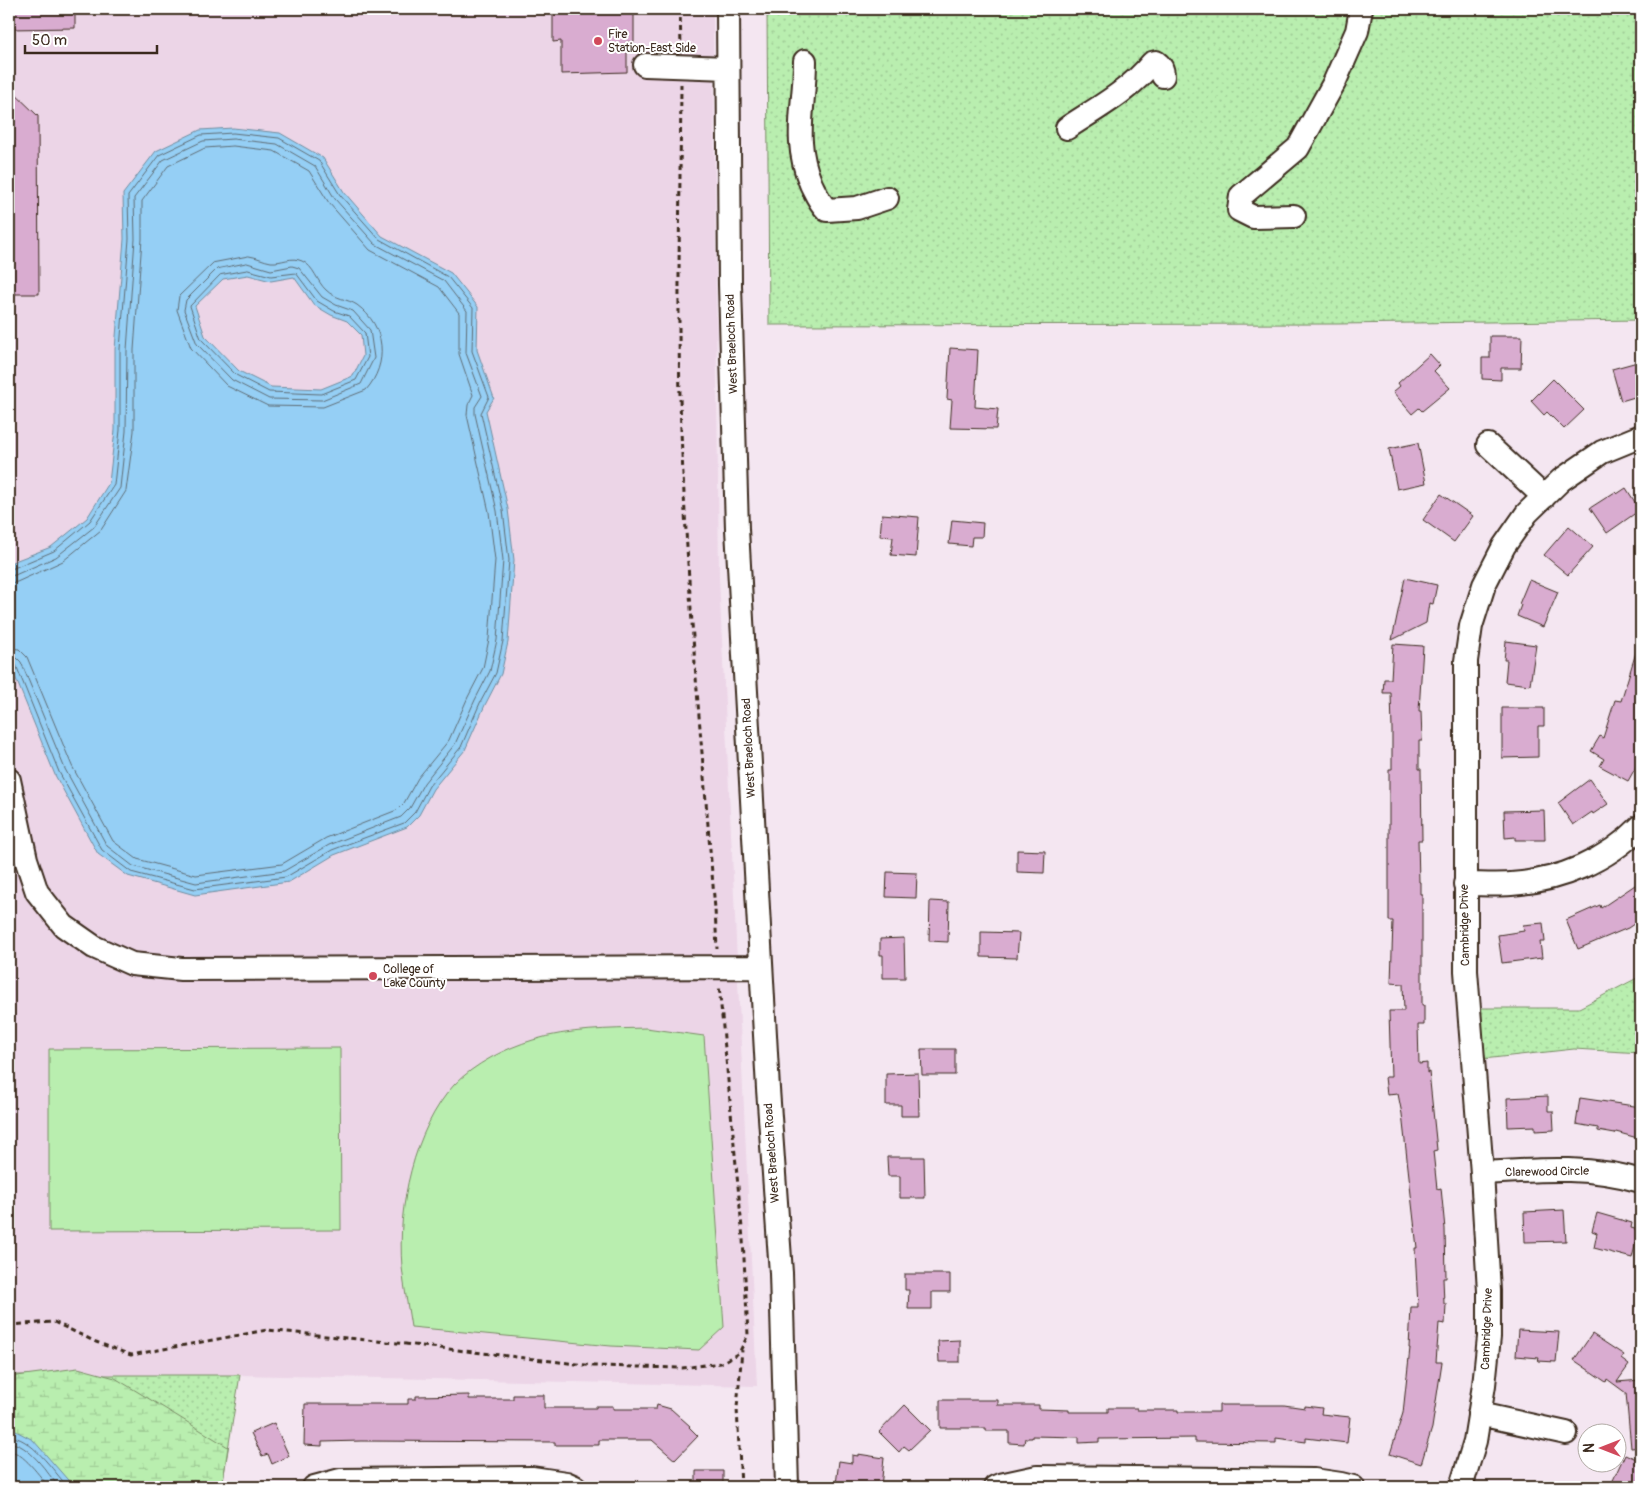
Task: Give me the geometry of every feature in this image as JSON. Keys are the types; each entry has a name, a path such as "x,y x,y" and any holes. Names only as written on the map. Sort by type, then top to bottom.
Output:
{"street":[{"name":"West Braeloch Road","path":"728,9 730,285 737,528 768,1089 781,1273 788,1487"},
{"path":"1294,216 1253,217 1239,210 1241,196 1298,148 1334,83 1357,31 1362,9"},
{"path":"805,62 800,139 805,169 820,203 827,210 857,208 887,198"},
{"path":"1067,128 1117,97 1152,63 1156,62 1160,65 1163,69 1163,76"},
{"path":"645,65 728,68"},
{"name":"Cambridge Drive","path":"1462,1487 1475,1441 1484,1386 1489,1319 1482,1173 1466,971 1466,661 1470,626 1484,585 1504,546 1527,512 1561,480 1602,452 1641,436"},
{"path":"1488,445 1544,496"},
{"path":"9,780 26,859 37,892 64,926 94,947 132,964 181,969 761,968"},
{"path":"1465,884 1510,884 1540,881 1574,871 1602,857 1631,836 1641,826"},
{"name":"Clarewood Circle","path":"1482,1173 1563,1169 1590,1170 1641,1181"},
{"path":"1479,1414 1566,1432"},
{"path":"995,1487 1037,1477 1139,1483 1314,1480 1353,1487"},
{"path":"314,1487 340,1480 532,1478 566,1483 576,1487"}],"path":[{"path":"9,1325 54,1322 96,1342 131,1355 267,1330 594,1366 682,1368 721,1363 739,1353 748,1335 743,1239 718,968 682,473 679,303 682,66 680,9"},
{"path":"740,1487 737,1408 742,1347"}],"shaded area":[{"name":"College of Lake County","path":"9,9 713,9 719,577 757,1386 240,1375 9,1375"}],"green space":[{"path":"767,9 1641,9 1641,320 1337,324 769,325"},
{"path":"1641,976 1641,1053 1574,1049 1483,1059 1479,1008 1579,1008"},
{"path":"646,1028 704,1036 724,1327 699,1350 611,1346 411,1327 402,1267 401,1244 406,1195 411,1170 428,1124 440,1103 454,1085 471,1070 491,1058 512,1047 533,1040 547,1036 603,1029"},
{"path":"340,1048 341,1230 49,1231 49,1049"},
{"path":"78,1368 115,1378 228,1447 222,1487 9,1487 9,1377"},
{"path":"9,1375 240,1375 222,1487 9,1487"}],"water":[{"path":"233,128 280,133 323,158 344,192 382,236 451,273 478,307 477,350 494,398 486,411 508,509 514,560 508,642 501,674 465,750 433,789 419,815 407,827 334,855 289,882 195,895 128,876 98,854 55,775 12,669 9,659 9,567 12,562 51,547 87,518 109,483 115,430 115,349 124,239 123,194 156,151 200,130","holes":["248,275 271,281 294,277 314,305 331,315 347,321 361,335 363,356 353,376 321,389 271,387 239,371 205,336 195,306 223,279"]},
{"path":"12,1429 33,1440 74,1487 11,1487 9,1482 9,1437"}],"building":[{"path":"9,9 75,9 75,28 9,29"},
{"name":"Fire Station-East Side","path":"553,9 634,9 634,42 627,42 627,72 561,74 561,41 553,42"},
{"path":"9,88 38,116 39,294 9,294"},
{"path":"1490,336 1522,336 1521,368 1501,368 1501,380 1482,379 1482,358 1490,358"},
{"path":"950,348 978,350 975,407 998,409 996,429 950,428 952,400 947,399"},
{"path":"1430,354 1440,365 1434,371 1450,388 1422,411 1419,408 1412,414 1393,392 1400,386 1398,383"},
{"path":"1641,361 1641,392 1638,393 1638,396 1621,401 1612,369"},
{"path":"1553,379 1584,410 1564,429 1547,412 1544,415 1531,401"},
{"path":"1418,443 1426,483 1397,489 1389,449"},
{"path":"1626,488 1640,510 1607,533 1590,508 1615,492 1617,494"},
{"path":"1441,494 1473,516 1454,542 1423,520"},
{"path":"882,514 919,517 916,557 891,555 893,537 880,536"},
{"path":"952,520 983,523 982,537 972,537 971,546 949,544"},
{"path":"1569,526 1593,547 1568,575 1544,555"},
{"path":"1405,578 1437,585 1433,604 1429,603 1426,623 1392,640"},
{"path":"1529,580 1558,592 1543,627 1517,616 1521,605 1519,604"},
{"path":"1506,641 1536,645 1530,685 1505,682 1507,660 1504,660"},
{"path":"1393,644 1423,646 1419,711 1421,711 1422,741 1419,741 1419,769 1421,769 1422,840 1418,840 1419,882 1420,894 1422,894 1422,1005 1424,1005 1424,1025 1418,1025 1419,1064 1427,1063 1427,1073 1429,1072 1437,1150 1433,1151 1437,1189 1441,1188 1445,1229 1446,1278 1443,1278 1444,1304 1446,1304 1445,1324 1439,1323 1436,1362 1442,1362 1432,1428 1421,1464 1390,1454 1403,1413 1410,1348 1411,1307 1418,1307 1415,1248 1417,1248 1402,1114 1398,1094 1387,1095 1385,1077 1391,1077 1389,1011 1404,1011 1403,984 1391,983 1393,921 1389,921 1389,769 1392,769 1392,729 1391,693 1383,693 1384,679 1391,679"},
{"path":"1638,646 1641,647 1641,758 1628,781 1600,766 1604,759 1591,751 1600,736 1603,738 1615,700 1621,701"},
{"path":"1502,708 1544,708 1544,726 1538,726 1538,757 1502,758"},
{"path":"1590,779 1608,804 1573,825 1558,803"},
{"path":"1544,810 1545,840 1505,838 1504,811"},
{"path":"1017,850 1045,851 1044,873 1017,872"},
{"path":"887,872 917,873 916,898 886,897"},
{"path":"1641,881 1641,919 1628,928 1578,949 1566,920 1600,905 1601,908"},
{"path":"930,901 949,902 948,942 929,941"},
{"path":"1543,923 1545,942 1540,942 1542,958 1502,963 1498,935 1524,931 1523,925"},
{"path":"981,932 1019,933 1017,958 981,957"},
{"path":"904,938 905,978 883,978 883,955 880,955 880,939"},
{"path":"921,1049 955,1049 955,1075 922,1075"},
{"path":"918,1073 919,1116 901,1116 901,1105 886,1105 886,1074"},
{"path":"1548,1096 1548,1111 1553,1111 1554,1130 1535,1131 1535,1126 1508,1127 1507,1098"},
{"path":"1580,1098 1641,1107 1641,1139 1616,1132 1615,1134 1598,1131 1598,1128 1576,1124"},
{"path":"887,1157 924,1157 925,1198 900,1198 900,1176 888,1176"},
{"path":"1564,1210 1566,1241 1525,1242 1524,1212"},
{"path":"1597,1213 1632,1223 1631,1228 1639,1230 1632,1258 1594,1248 1597,1233 1592,1231"},
{"path":"905,1274 950,1274 950,1292 932,1292 932,1309 908,1309 909,1290 905,1290"},
{"path":"1518,1330 1559,1332 1556,1362 1538,1361 1539,1358 1516,1356"},
{"path":"1592,1334 1624,1355 1621,1359 1629,1365 1617,1382 1641,1380 1641,1447 1631,1448 1626,1393 1607,1379 1606,1382 1574,1360"},
{"path":"960,1340 960,1362 939,1362 938,1341"},
{"path":"469,1395 469,1399 513,1399 513,1395 544,1395 544,1408 596,1408 596,1406 613,1406 613,1409 656,1409 657,1405 671,1409 698,1436 675,1460 652,1440 599,1440 599,1445 555,1445 555,1442 361,1441 322,1442 322,1446 304,1445 305,1404 408,1404 408,1399 416,1399 416,1396"},
{"path":"940,1400 998,1400 998,1405 1039,1405 1039,1409 1069,1410 1069,1412 1108,1412 1108,1408 1137,1408 1137,1410 1178,1410 1178,1412 1219,1412 1219,1405 1284,1405 1322,1408 1321,1414 1350,1417 1347,1443 1306,1438 1306,1442 1276,1438 1276,1443 1195,1442 1195,1438 1099,1439 1099,1442 1079,1443 1079,1437 1032,1436 1032,1438 1025,1438 1024,1444 1009,1443 1009,1431 986,1431 986,1428 940,1428"},
{"path":"905,1405 930,1430 909,1450 904,1446 899,1452 879,1432"},
{"path":"274,1423 289,1456 272,1464 268,1454 262,1456 251,1433"},
{"path":"858,1454 884,1458 881,1487 850,1487 836,1484 839,1461 852,1463 852,1455 858,1456"},
{"path":"1628,1455 1641,1461 1641,1487 1610,1487 1616,1474 1628,1474"},
{"path":"696,1471 723,1471 723,1487 696,1487"}],"place":[{"name":"Fire Station-East Side","path":"598,41"},
{"name":"College of Lake County","path":"373,976"}]}
